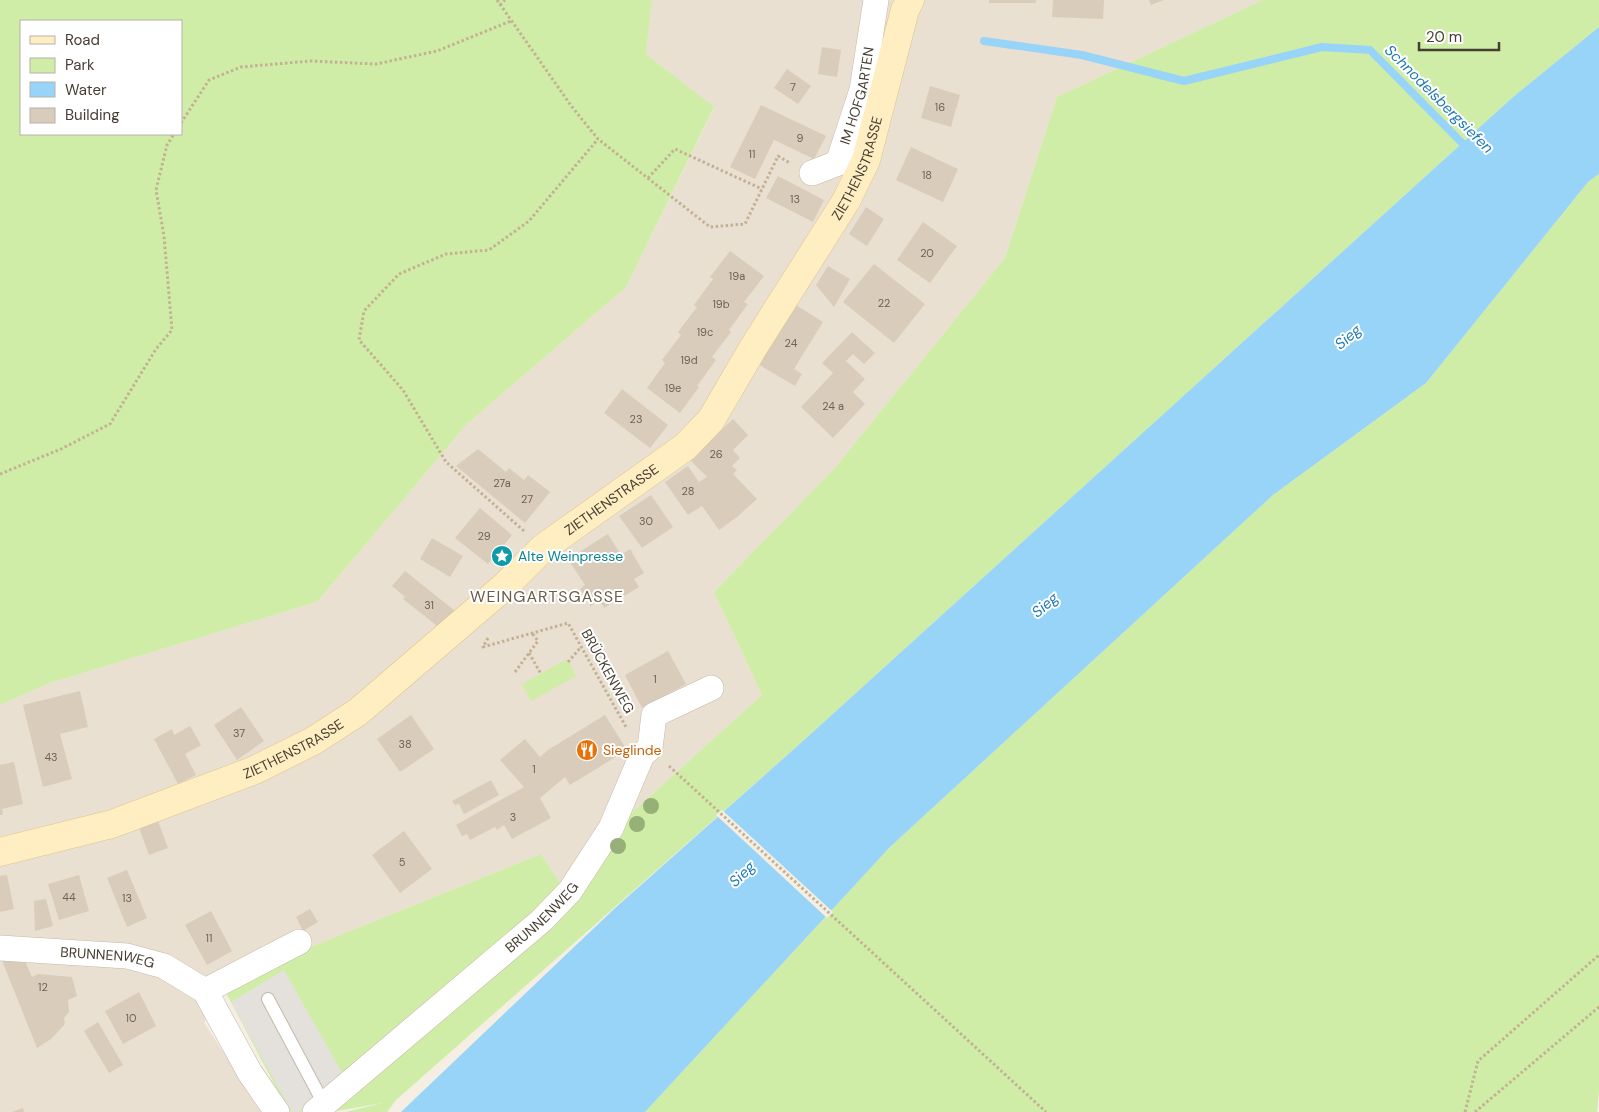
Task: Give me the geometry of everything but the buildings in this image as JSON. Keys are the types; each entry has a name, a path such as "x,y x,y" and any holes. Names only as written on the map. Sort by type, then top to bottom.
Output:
{"main road":[{"name":"ZIETHENSTRASSE","path":"0,852 112,824 255,770 313,741 358,712 506,585 544,548 685,447 711,420 753,348 846,201 866,160 902,3"}],"street":[{"name":"IM HOFGARTEN","path":"812,174 838,164 862,90 876,0"},
{"name":"BRUNNENWEG","path":"320,1108 541,921 570,891 612,828 642,756 650,748 654,714 711,688"},
{"path":"205,991 299,942"},
{"name":"BRUNNENWEG","path":"0,948 127,956 164,966 205,991 250,1072 277,1112"}],"lane":[{"path":"268,999 320,1108"}],"path":[{"path":"497,0 540,62 598,139 710,227 745,224 778,156 812,174"},
{"path":"500,5 505,0"},
{"path":"182,121 209,80 241,67 310,61 376,64 437,51 511,21"},
{"path":"0,474 61,448 110,424 156,349 172,330 164,236 156,190 167,146 173,135"},
{"path":"544,548 446,462 403,390 359,340 364,312 398,274 446,254 489,250 529,221 598,139"},
{"path":"648,178 676,149 762,189"},
{"name":"BRÜCKENWEG","path":"493,631 483,648 568,623 642,756"},
{"path":"515,672 538,641 532,633"},
{"path":"568,662 582,647"},
{"path":"529,653 541,674"},
{"path":"667,764 1046,1112"},
{"path":"1465,1112 1478,1061 1599,955"},
{"path":"1475,1112 1599,1007"}],"shaded area":[{"path":"652,0 1263,0 1057,97 1005,258 834,469 714,592 762,695 628,816 571,901 541,854 271,963 223,989 204,1023 263,1112 0,1112 0,705 50,683 317,602 466,425 626,287 714,108 646,54"},
{"path":"284,970 345,1078 299,1112 292,1112 231,1002"}],"green space":[{"path":"0,0 652,0 646,54 714,107 626,287 466,425 317,602 50,683 0,705"},
{"path":"1263,0 1599,0 1599,27 1513,97 803,741 396,1100 387,1112 346,1112 382,1103 331,1112 289,1112 224,989 271,963 541,854 571,900 628,816 762,695 714,592 834,469 1005,258 1057,97"},
{"path":"1599,174 1599,1091 1597,1112 645,1112 890,847 1273,495 1426,383 1588,182"},
{"path":"567,659 576,676 531,701 522,684"}],"water":[{"name":"Sieg","path":"1599,27 1599,174 1588,182 1426,383 1273,495 890,847 645,1112 401,1112 614,909 803,741 1513,97"}],"pier":[{"path":"722,810 833,912 827,918 716,815"}],"waterway":[{"name":"Schnodelsbergsiefen","path":"984,41 1082,55 1184,81 1322,47 1370,50 1469,150"}],"place":[{"name":"Alte Weinpresse","path":"502,556"},
{"name":"Sieglinde","path":"587,750"}],"district":[{"name":"WEINGARTSGASSE","path":"547,596"}]}
